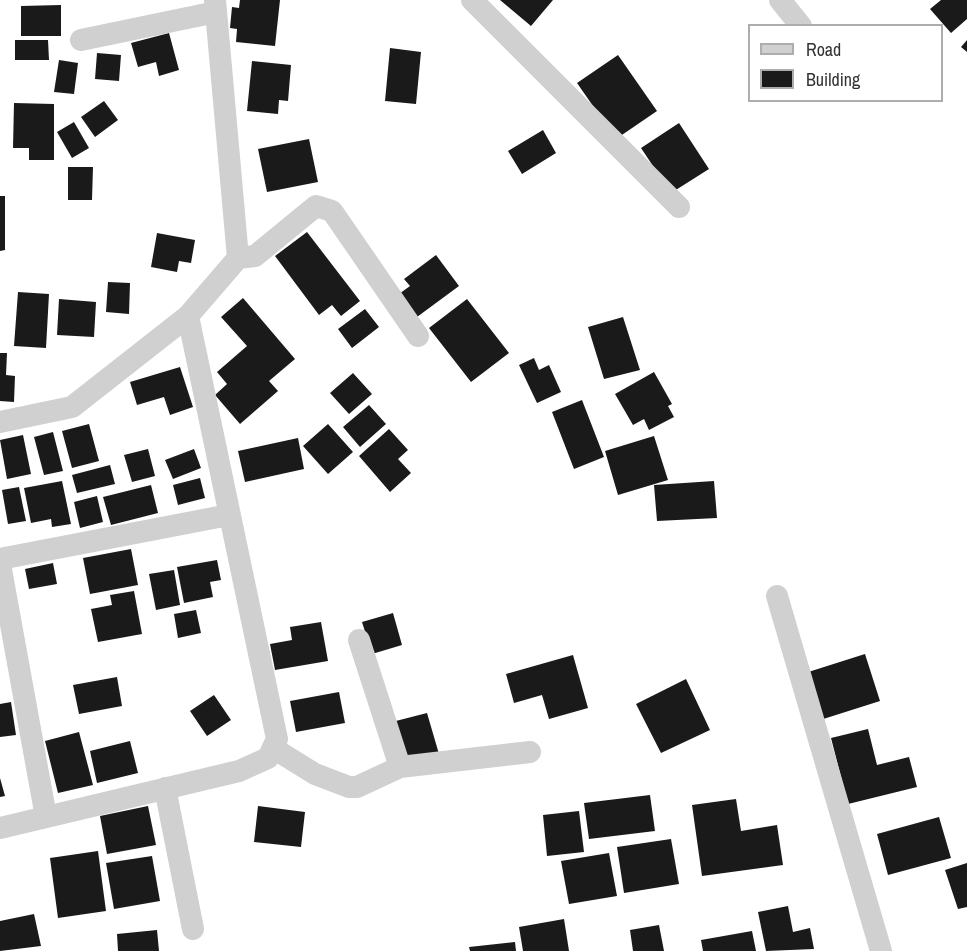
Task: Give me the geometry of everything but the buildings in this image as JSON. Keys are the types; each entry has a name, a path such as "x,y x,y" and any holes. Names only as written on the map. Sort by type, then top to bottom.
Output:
{"street":[{"path":"472,0 679,207"},
{"path":"780,0 799,24"},
{"path":"81,40 216,6 238,258"},
{"path":"0,422 72,407 188,316 238,258 255,256 316,206 333,211 418,336"},
{"path":"0,828 239,771 268,758 277,739 188,316"},
{"path":"0,559 229,515"},
{"path":"0,564 46,817"},
{"path":"777,596 881,951"},
{"path":"359,640 400,768"},
{"path":"273,748 315,774 349,787 357,787 400,768 530,753"},
{"path":"165,789 193,929"}]}
